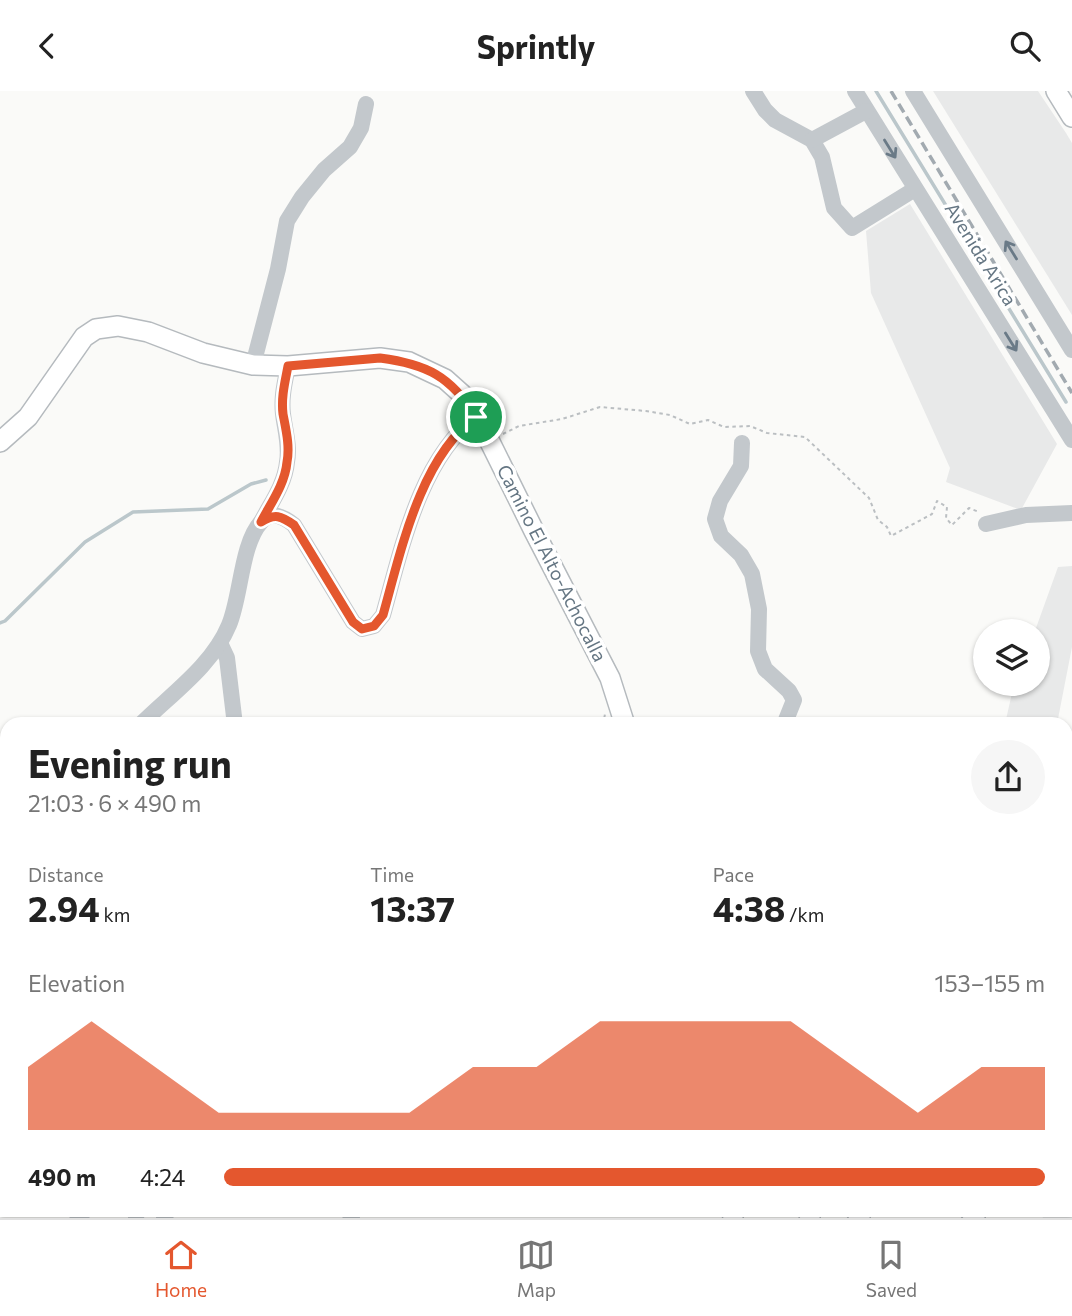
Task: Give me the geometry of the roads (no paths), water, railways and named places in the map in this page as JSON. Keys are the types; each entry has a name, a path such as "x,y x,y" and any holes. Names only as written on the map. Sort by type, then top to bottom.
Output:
{"main road":[{"path":"1056,91 1072,117"},
{"name":"Camino El Alto-Achocalla","path":"0,442 28,418 84,337 96,329 118,326 148,332 203,353 253,365 288,366 380,358 409,362 446,379 464,396 610,678 622,717"}],"street":[{"path":"753,91 775,120 812,140 822,157 834,208 852,228 915,189"},
{"name":"Avenida Arica","path":"855,91 915,189 1065,412 1072,440"},
{"name":"Avenida Arica","path":"913,91 1072,349"},
{"path":"253,365 278,269 287,221 324,170 350,148 361,128 366,104"},
{"path":"812,140 866,111"},
{"path":"148,717 205,663 220,643 230,623 246,556 283,481 288,462 288,435 282,393 288,366"},
{"path":"261,522 270,516 281,516 294,525 353,622 362,629 374,626 383,615 407,530 420,496 437,462 462,427 476,417"},
{"path":"742,443 741,466 720,501 715,519 722,536 741,555 752,574 759,609 758,651 765,669 789,691 794,700 787,717"},
{"path":"986,524 1026,515 1072,513"},
{"path":"220,643 227,658 234,717"}],"waterway":[{"path":"876,91 1066,402"},
{"path":"0,623 85,542 133,512 208,509 251,484 266,480"}],"railway":[{"path":"891,91 1072,393"}]}
